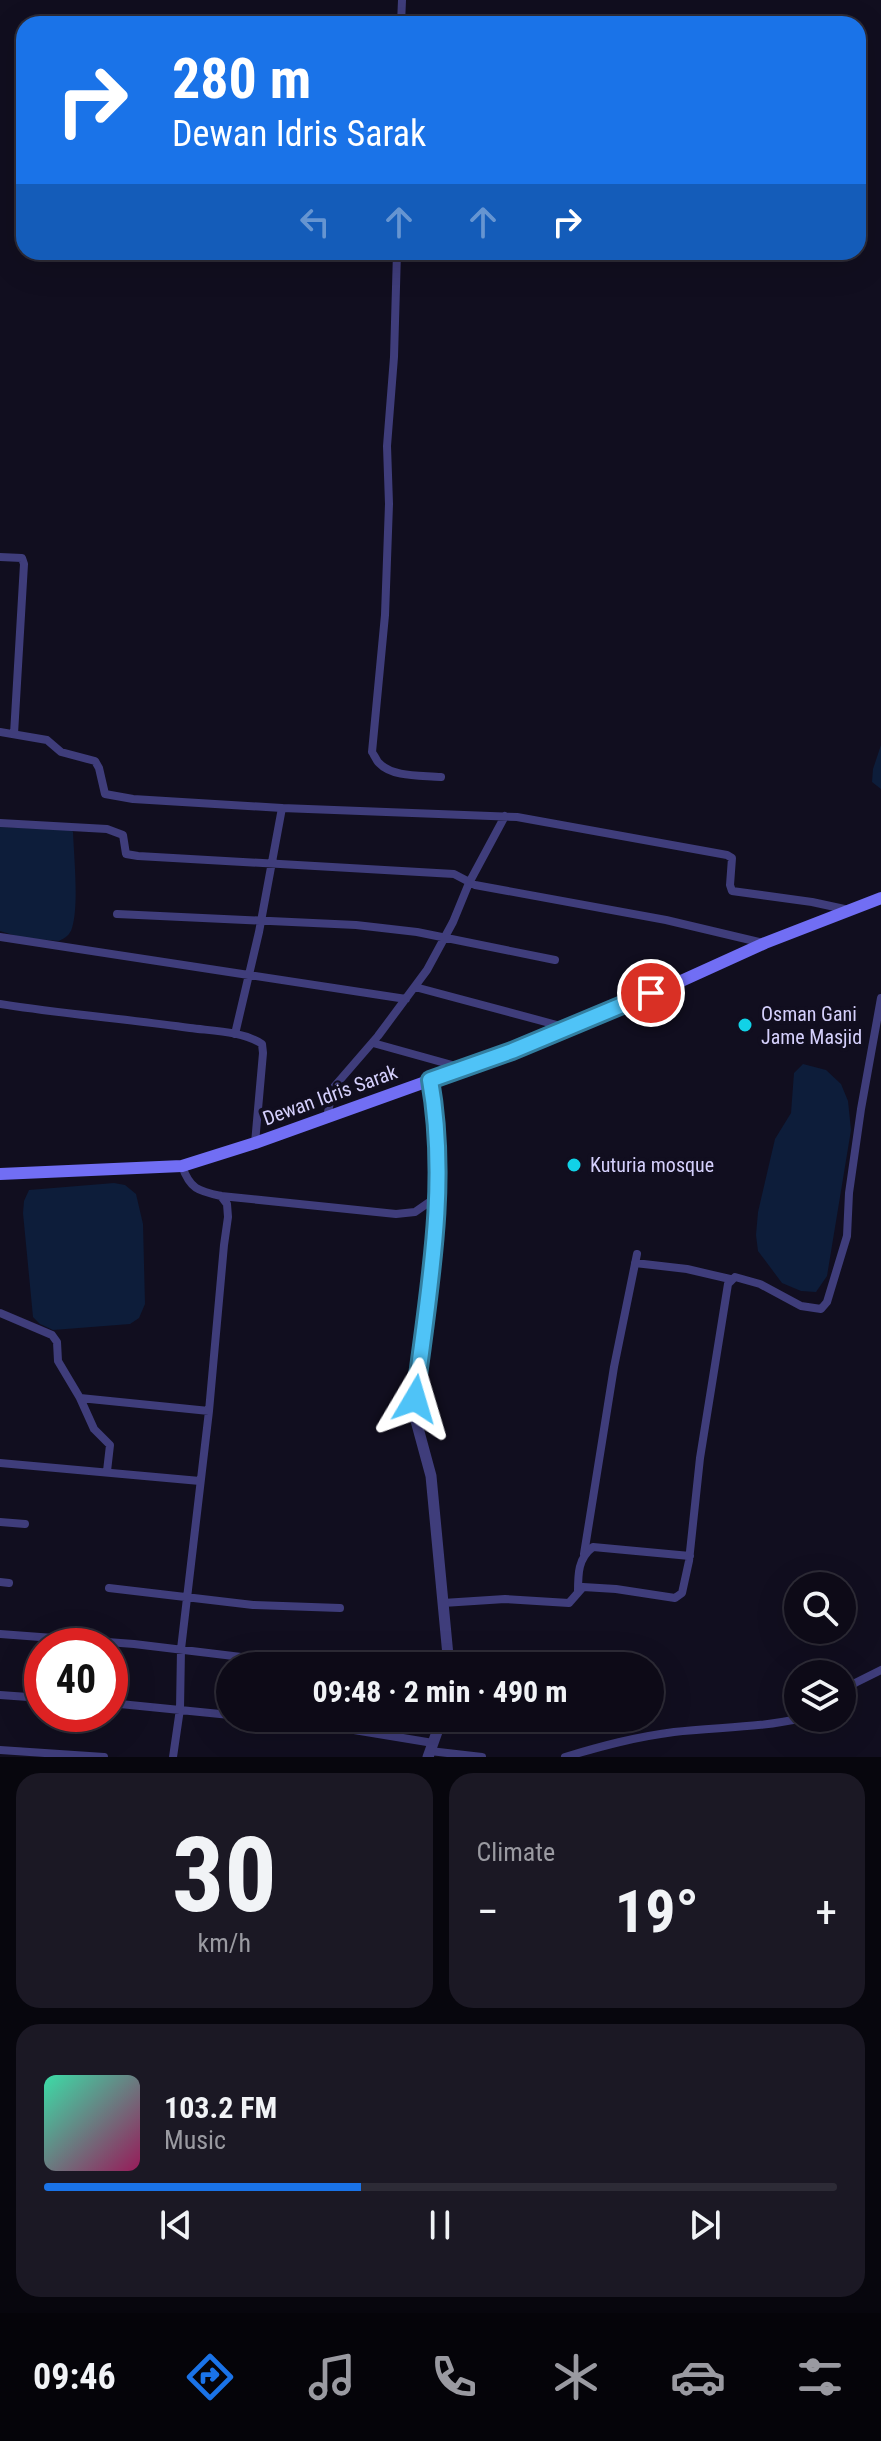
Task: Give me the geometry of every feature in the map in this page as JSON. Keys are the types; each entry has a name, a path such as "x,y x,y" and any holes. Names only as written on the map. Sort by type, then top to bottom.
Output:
{"main road":[{"name":"Dewan Idris Sarak","path":"0,1174 182,1166 255,1143 569,1028 765,943 881,898"}],"street":[{"path":"397,260 387,446 389,504 385,615 372,752 378,763 389,770 441,777"},
{"path":"0,557 22,558 24,564 14,734"},
{"path":"0,732 47,740 61,752 95,761 105,794 133,799 282,808 505,816 584,828 727,855 732,858 732,891 850,910"},
{"path":"235,1034 262,921 282,808"},
{"path":"327,1117 333,1088 373,1043 427,970 505,816"},
{"path":"0,823 107,829 123,835 126,854 138,856 454,874 469,883 666,920 765,943"},
{"path":"117,914 356,925 445,937 555,960"},
{"path":"0,937 406,999"},
{"path":"415,987 569,1028"},
{"path":"578,1592 579,1569 614,1367 636,1258 730,1279 735,1277 760,1284 801,1306 821,1309 827,1302 847,1236 849,1193 861,1109 881,998"},
{"path":"0,1004 255,1039 262,1044 263,1053 255,1143"},
{"path":"373,1043 463,1068"},
{"path":"430,1080 438,1196 415,1417 431,1476 448,1652"},
{"path":"182,1166 187,1180 200,1191 221,1196 396,1214 415,1212 438,1196"},
{"path":"173,1757 180,1709 181,1649 228,1217 227,1204 221,1196"},
{"path":"443,1603 505,1599 569,1603 583,1587 675,1598 682,1593 690,1556 721,1321 730,1279"},
{"path":"0,1313 52,1335 57,1342 58,1361 94,1429 110,1445 107,1471"},
{"path":"80,1398 209,1411"},
{"path":"0,1463 200,1481"},
{"path":"0,1522 25,1524"},
{"path":"584,1554 593,1547 690,1556"},
{"path":"109,1588 253,1605 340,1608"},
{"path":"0,1634 216,1653"},
{"path":"856,1682 881,1670"},
{"path":"0,1695 24,1697"},
{"path":"128,1705 216,1713"},
{"path":"565,1757 615,1741 673,1732 784,1722"},
{"path":"360,1732 430,1750 482,1757"},
{"path":"0,1750 104,1757"}],"water":[{"path":"881,745 881,789 872,782"},
{"path":"0,827 73,832 76,881 74,918 70,933 61,940 23,938 0,931"},
{"path":"803,1064 826,1070 841,1084 848,1101 851,1130 827,1276 816,1292 801,1291 782,1283 758,1251 756,1235 758,1212 775,1139 791,1113 794,1073"},
{"path":"114,1183 125,1185 136,1194 143,1224 145,1304 139,1318 130,1324 53,1330 40,1324 33,1317 23,1213 29,1190"}],"place":[{"name":"Osman Gani Jame Masjid","path":"745,1025"},
{"name":"Kuturia mosque","path":"574,1165"}],"route":[{"path":"415,1399 438,1184 430,1080 512,1051 651,993"}]}
